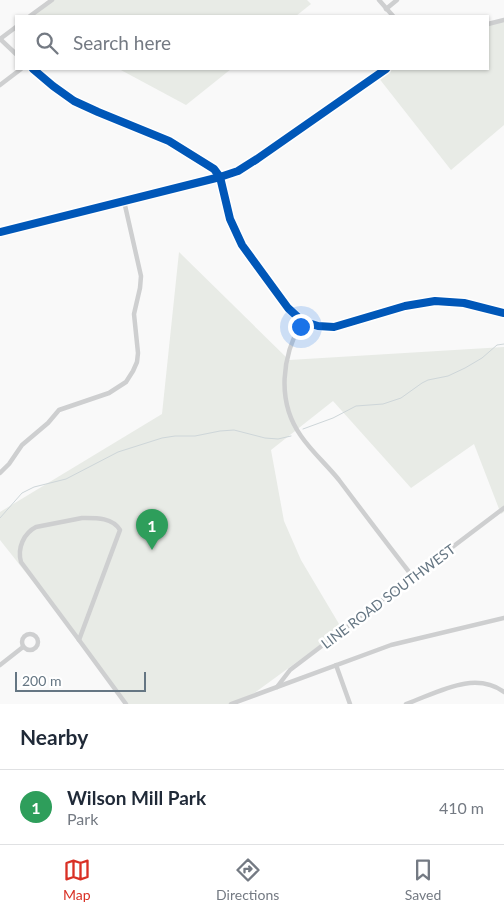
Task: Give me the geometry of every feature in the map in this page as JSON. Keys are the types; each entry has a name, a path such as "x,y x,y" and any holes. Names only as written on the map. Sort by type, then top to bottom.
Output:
{"street":[{"path":"31,15 52,0"},
{"path":"379,0 391,15"},
{"path":"386,9 397,0"},
{"path":"489,24 504,20"},
{"path":"15,28 0,39 15,53"},
{"path":"0,85 20,70"},
{"path":"34,70 74,101 169,141 214,169 220,177 230,219 242,245 288,308 302,321 318,326 334,327 406,306 435,301 464,303 504,312"},
{"path":"0,232 238,171 385,70"},
{"path":"0,473 9,464 22,445 48,423 59,410 115,390 126,382 133,371 138,353 134,314 141,276 124,201"},
{"path":"302,321 292,344 284,374 285,397 291,420 302,438 334,474 413,577"},
{"name":"LINE ROAD SOUTHWEST","path":"277,687 290,670 504,508"},
{"path":"79,640 120,530 113,523 102,518 82,518 36,526 25,535 19,556 20,562 126,704"},
{"path":"231,704 391,645 504,618"},
{"path":"0,665 23,647"},
{"path":"336,665 350,704"},
{"path":"406,704 472,681 491,684 504,692"}],"shaded area":[{"path":"49,0 307,0 311,4 297,15 29,15"},
{"path":"504,19 504,125 451,170 378,77 388,70 489,70 489,22"},
{"path":"121,70 230,70 186,105"},
{"path":"179,252 289,360 504,347 504,512 501,514 474,444 411,488 333,401 271,450 284,521 301,560 342,629 249,697 229,704 126,704 106,674 0,540 0,512 162,414"}],"waterway":[{"path":"303,429 333,418 356,406 383,404 401,398 422,383 448,376 465,368 482,358 497,345 504,344"},
{"path":"0,518 22,493 34,487 66,479 118,452 162,438 195,436 234,430 265,438 278,439 291,436"}],"cycle path":[{"path":"34,70 74,101 169,141 214,169 220,177 230,219 242,245 288,308 302,321 318,326 334,327 405,306 435,301 464,303 504,313"},
{"path":"0,232 238,171 385,70"}],"place":[{"name":"Wilson Mill Park","path":"152,550"}]}
